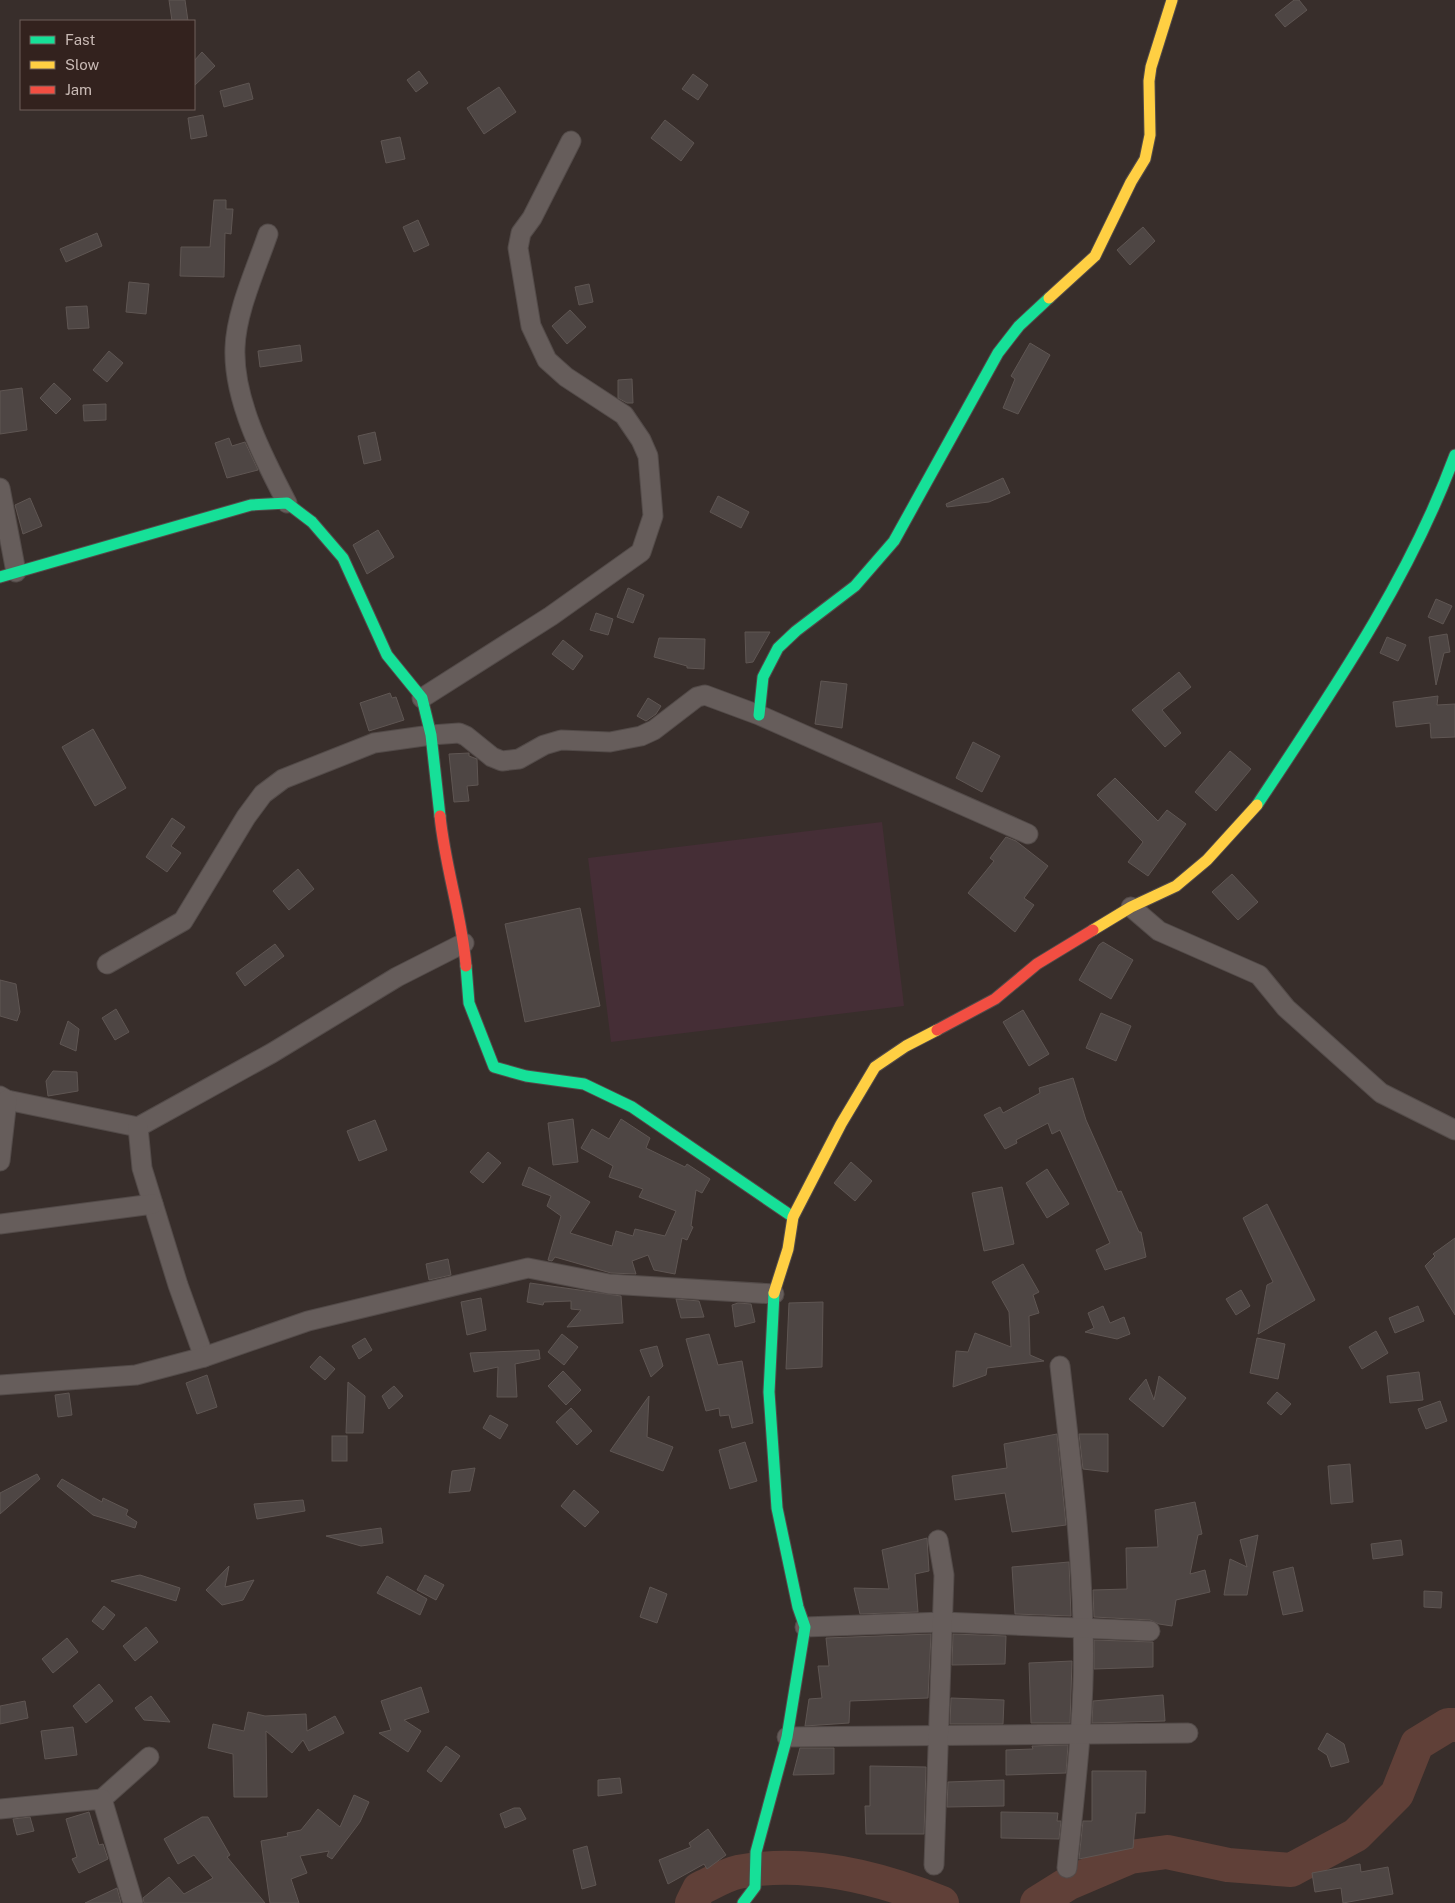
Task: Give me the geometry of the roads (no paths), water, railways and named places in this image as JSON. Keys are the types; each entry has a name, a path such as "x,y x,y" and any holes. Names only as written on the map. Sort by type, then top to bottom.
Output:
{"street":[{"path":"759,715 763,677 778,648 855,586 894,541 998,353 1019,326 1095,256 1130,182 1145,159 1150,135 1149,81 1151,67 1172,0"},
{"path":"422,698 552,616 641,552 647,540 653,516 648,456 641,440 624,415 566,377 547,360 531,326 518,248 521,233 532,218 571,141"},
{"path":"268,234 238,326 235,348 240,393 262,456 287,503 312,522 343,558 386,655 422,698 431,735 443,849 464,943 469,1003 494,1067 526,1076 584,1084 632,1107 793,1218"},
{"path":"742,1903 755,1887 756,1852 787,1737 805,1627 798,1607 777,1508 769,1392 774,1294 788,1248 793,1218 841,1124 874,1067 906,1046 995,999 1037,964 1131,907 1176,886 1207,860 1250,815 1350,665 1391,596 1448,491 1455,455"},
{"path":"0,488 8,574 251,505 287,503"},
{"path":"107,964 184,921 246,817 263,794 283,779 374,743 431,735 459,733 466,736 492,757 502,761 519,759 544,744 561,740 610,742 641,736 654,730 697,696 705,695 759,715 1028,834"},
{"path":"1131,907 1159,931 1259,975 1286,1008 1381,1093 1455,1130"},
{"path":"0,1161 4,1098 138,1127 272,1053 397,977 464,943"},
{"path":"138,1127 142,1168 204,1357"},
{"path":"0,1224 153,1204"},
{"path":"0,1385 136,1375 204,1357 308,1321 528,1268 609,1284 774,1294"},
{"path":"1060,1366 1078,1525 1084,1628 1080,1736 1067,1868"},
{"path":"934,1865 940,1735 944,1575 938,1540"},
{"path":"805,1627 943,1622 1150,1631"},
{"path":"787,1737 1080,1736 1188,1733"},
{"path":"0,1809 102,1799 149,1757"},
{"path":"102,1799 133,1903"}],"waterway":[{"path":"1037,1903 1069,1883 1130,1857 1167,1852 1228,1865 1291,1870 1356,1835 1397,1794 1417,1744 1448,1725 1455,1725"},
{"path":"692,1903 699,1889 728,1875 764,1869 790,1868 816,1869 868,1878 942,1903"}]}
